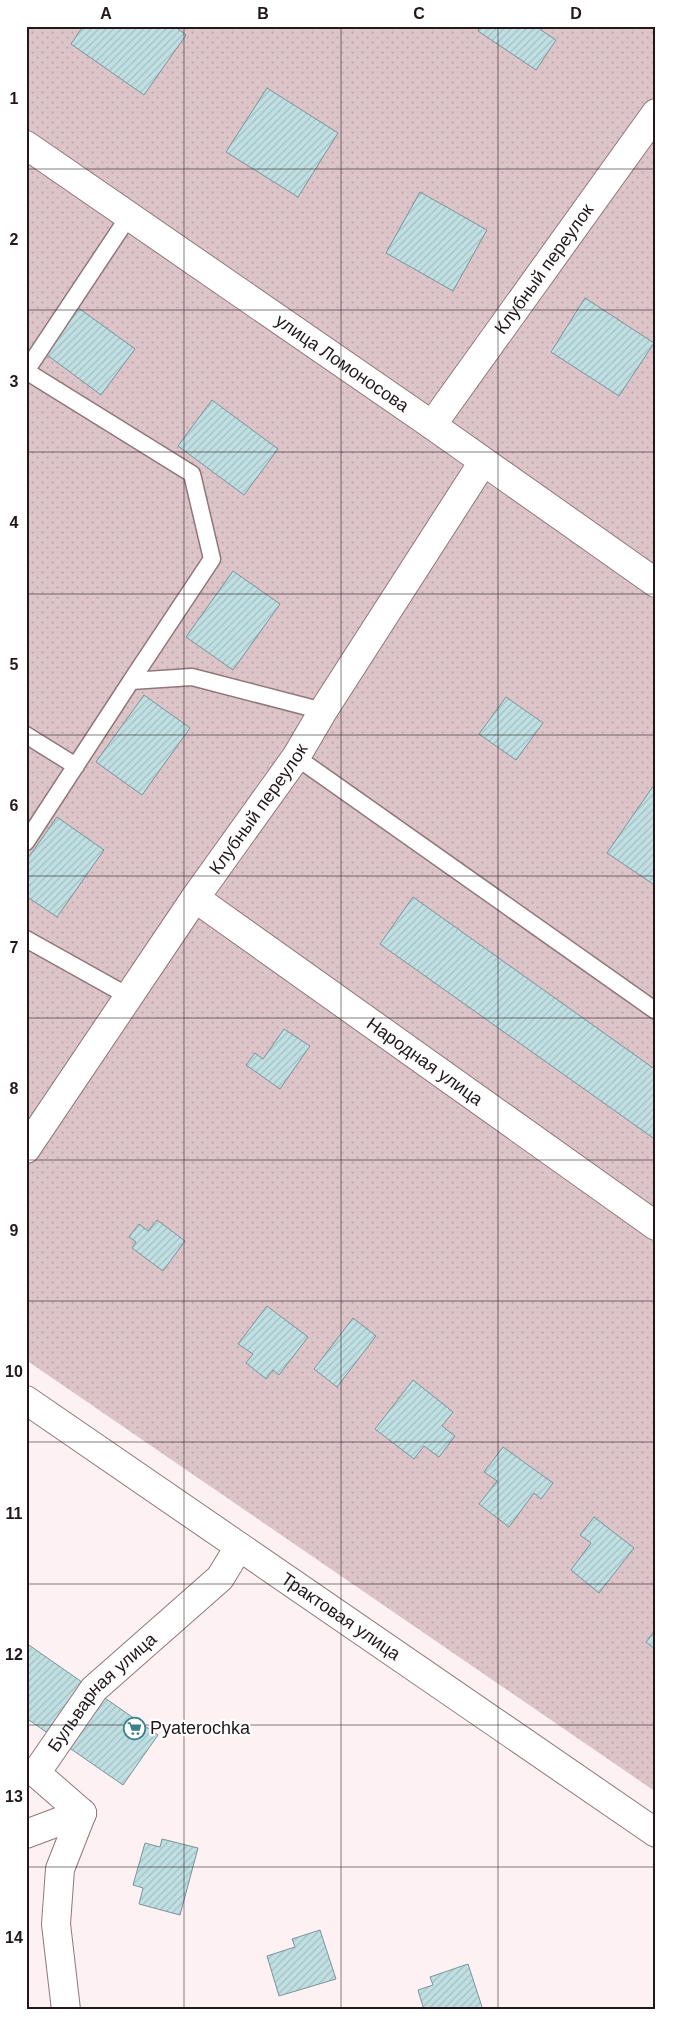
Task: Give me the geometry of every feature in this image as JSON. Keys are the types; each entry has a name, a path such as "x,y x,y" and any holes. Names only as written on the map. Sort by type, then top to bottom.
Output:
{"street":[{"name":"Клубный переулок","path":"432,425 656,113"},
{"name":"улица Ломоносова","path":"26,144 432,425 656,583"},
{"name":"Клубный переулок","path":"26,1149 195,898 296,757 323,711 483,462"},
{"name":"Народная улица","path":"195,898 656,1226"},
{"name":"Трактовая улица","path":"26,1400 656,1833"},
{"name":"Бульварная улица","path":"82,1813 36,1773 94,1689 220,1578 239,1547"},
{"path":"26,1834 82,1813"},
{"path":"66,2010 56,1924 60,1869 82,1813"}],"lane":[{"path":"26,842 130,681 212,559 192,474 26,371 129,216"},
{"path":"130,681 192,677 323,711"},
{"path":"26,735 76,766"},
{"path":"296,757 656,1011"},
{"path":"26,939 128,996"}],"shaded area":[{"path":"26,26 656,26 656,1792 26,1360"}],"building":[{"path":"83,26 174,26 186,35 144,95 71,44"},
{"path":"481,26 544,26 541,30 556,40 536,70 478,31"},
{"path":"267,88 338,133 298,197 226,152"},
{"path":"420,192 487,230 453,291 386,253"},
{"path":"585,298 654,343 619,396 551,352"},
{"path":"69,301 135,349 101,395 35,346"},
{"path":"212,400 278,449 244,495 178,446"},
{"path":"233,571 280,604 233,670 186,637"},
{"path":"144,695 190,728 142,795 96,762"},
{"path":"506,697 543,723 516,760 479,734"},
{"path":"656,782 656,886 607,853"},
{"path":"57,817 104,850 57,917 26,896 26,861"},
{"path":"413,897 656,1070 656,1140 380,944"},
{"path":"284,1029 310,1046 280,1089 246,1065 255,1053 263,1059"},
{"path":"157,1220 185,1241 163,1271 132,1248 136,1242 129,1237 139,1224 148,1231"},
{"path":"267,1306 308,1337 279,1375 273,1370 266,1379 246,1363 253,1354 238,1344"},
{"path":"353,1318 376,1336 337,1387 314,1369"},
{"path":"413,1380 453,1412 442,1426 455,1436 439,1457 424,1446 414,1459 375,1429"},
{"path":"503,1447 553,1483 541,1499 534,1493 509,1527 479,1504 497,1481 484,1472"},
{"path":"594,1517 634,1548 599,1593 571,1570 591,1543 580,1535"},
{"path":"656,1629 656,1650 646,1642"},
{"path":"26,1643 158,1735 123,1785 26,1718"},
{"path":"162,1839 198,1848 180,1915 139,1904 143,1888 133,1885 145,1843 160,1847"},
{"path":"320,1930 336,1979 279,1996 267,1956 295,1947 292,1939"},
{"path":"468,1964 483,2010 424,2010 418,1990 433,1985 430,1977"}],"place":[{"name":"Pyaterochka","path":"134,1728"}]}
